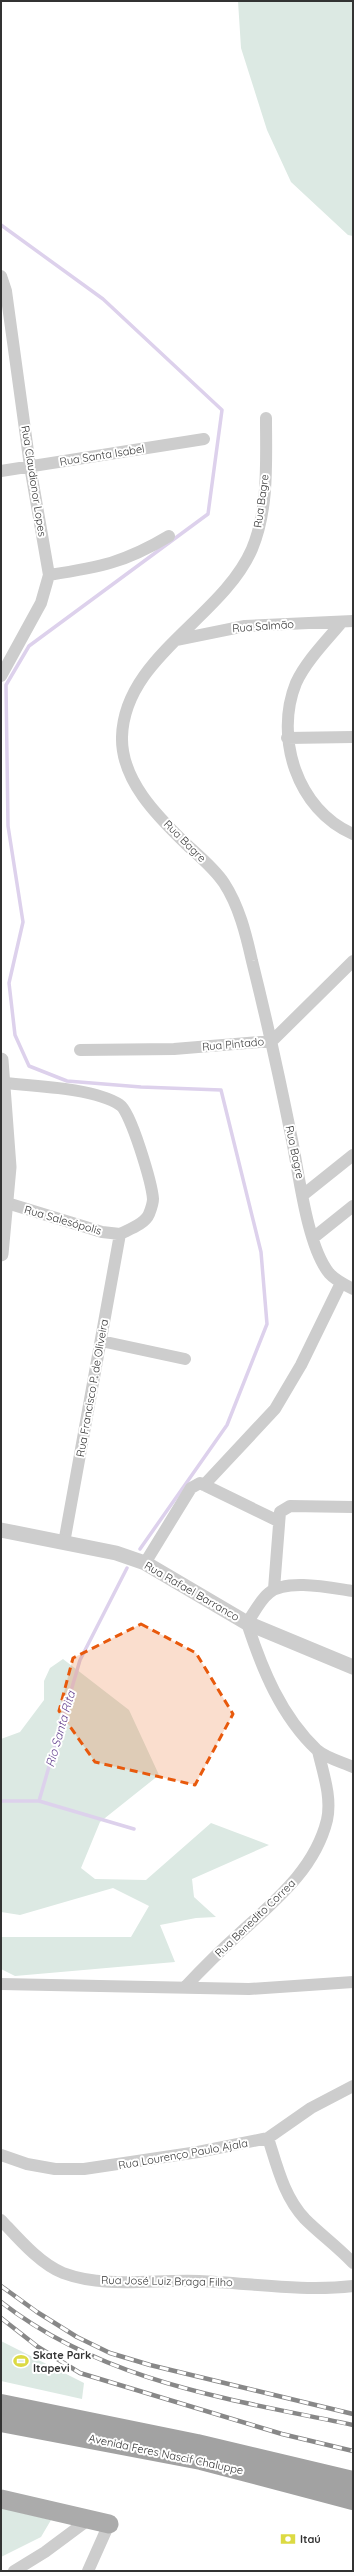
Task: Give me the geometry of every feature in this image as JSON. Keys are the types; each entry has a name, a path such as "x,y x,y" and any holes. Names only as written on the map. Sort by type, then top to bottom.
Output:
{"highway":[{"name":"Avenida Feres Nascif Chaluppe","path":"1,2404 197,2444 353,2481"},
{"name":"Avenida Feres Nascif Chaluppe","path":"1,2422 201,2460 353,2500"}],"main road":[{"path":"1,2499 109,2524"}],"street":[{"name":"Rua Claudionor Lopes","path":"1,276 6,291 30,466 49,575 40,603 1,676"},
{"name":"Rua Bagre","path":"266,418 266,483 260,521 251,550 230,584 209,609 174,641 140,683 127,706 122,737 126,765 138,791 178,837 223,882 233,900 244,926 272,1041 313,1238 329,1273 341,1283 353,1289"},
{"name":"Rua Santa Isabel","path":"1,471 204,439"},
{"path":"49,575 118,562 140,554 169,536"},
{"name":"Rua Salmão","path":"174,641 244,626 347,621"},
{"path":"347,621 297,682 288,706 287,738 293,766 310,799 328,818 353,834"},
{"path":"287,738 353,737"},
{"name":"Rua Pintado","path":"80,1050 174,1049 272,1041 353,961"},
{"path":"1,1060 10,1167 8,1203 1,1254"},
{"path":"4,1083 84,1093 109,1099 122,1105 129,1116 140,1150 153,1201 149,1215 140,1224 120,1234"},
{"path":"303,1195 353,1155"},
{"name":"Rua Salesópolis","path":"8,1203 102,1232 120,1234"},
{"path":"313,1238 353,1206"},
{"name":"Rua Francisco P. de Oliveira","path":"64,1543 120,1234"},
{"path":"204,1485 275,1410 301,1365 341,1283"},
{"path":"101,1341 185,1359"},
{"path":"145,1563 191,1488 200,1483 219,1494 278,1521"},
{"path":"274,1589 278,1521 280,1512 290,1506 353,1507"},
{"name":"Rua Rafael Barranco","path":"1,1530 116,1553 145,1563 247,1623 353,1667"},
{"path":"353,1591 300,1585 274,1589 267,1594 247,1623 269,1683 288,1713 318,1751 353,1767"},
{"name":"Rua Benedito Correa","path":"185,1987 284,1892 302,1872 317,1848 327,1819 328,1792 318,1751"},
{"path":"1,1984 249,1989 353,1982"},
{"name":"Rua Lourenço Paulo Ajala","path":"1,2155 27,2164 55,2169 84,2169 198,2152 268,2138 312,2108 353,2086"},
{"path":"268,2138 281,2179 304,2218 353,2263"},
{"name":"Rua José Luiz Braga Filho","path":"1,2220 45,2261 62,2272 84,2279 112,2282 219,2282 305,2289 353,2286"},
{"path":"14,2571 45,2552 88,2520"},
{"path":"88,2571 109,2524"}],"highlighted area":[{"path":"141,1624 196,1653 233,1714 195,1785 95,1762 59,1711 73,1658"}],"shaded area":[{"path":"238,1 353,1 353,236 348,235 291,182 267,130 241,48"},
{"path":"63,1659 129,1710 159,1775 100,1822 81,1868 95,1879 146,1880 211,1823 269,1845 192,1879 194,1897 216,1917 196,1918 160,1925 175,1962 15,1976 1,1969 1,1937 131,1937 149,1906 113,1888 20,1915 1,1912 1,1739 20,1732 44,1700 44,1681 50,1668"},
{"name":"Skate Park Itapevi","path":"1,2341 84,2383 82,2399 1,2381"},
{"path":"1,2508 51,2520 41,2537 1,2557"}],"waterway":[{"path":"1,225 103,299 222,410 208,514 29,646 6,685 8,826 23,922 9,983 15,1035 29,1066 67,1081 141,1087 221,1090 261,1252 267,1324 227,1425 140,1549"},
{"name":"Rio Santa Rita","path":"127,1568 80,1660 39,1801 134,1829"},
{"path":"1,1801 39,1801"}],"railway":[{"path":"1,2286 37,2312 77,2337 110,2353 150,2365 353,2414"},
{"path":"1,2302 41,2329 82,2351 125,2369 169,2384 214,2396 353,2425"},
{"path":"1,2318 38,2347 80,2373 282,2434 353,2451"}],"place":[{"name":"Skate Park Itapevi","path":"21,2361"},
{"name":"Itaú","path":"288,2539"}]}
